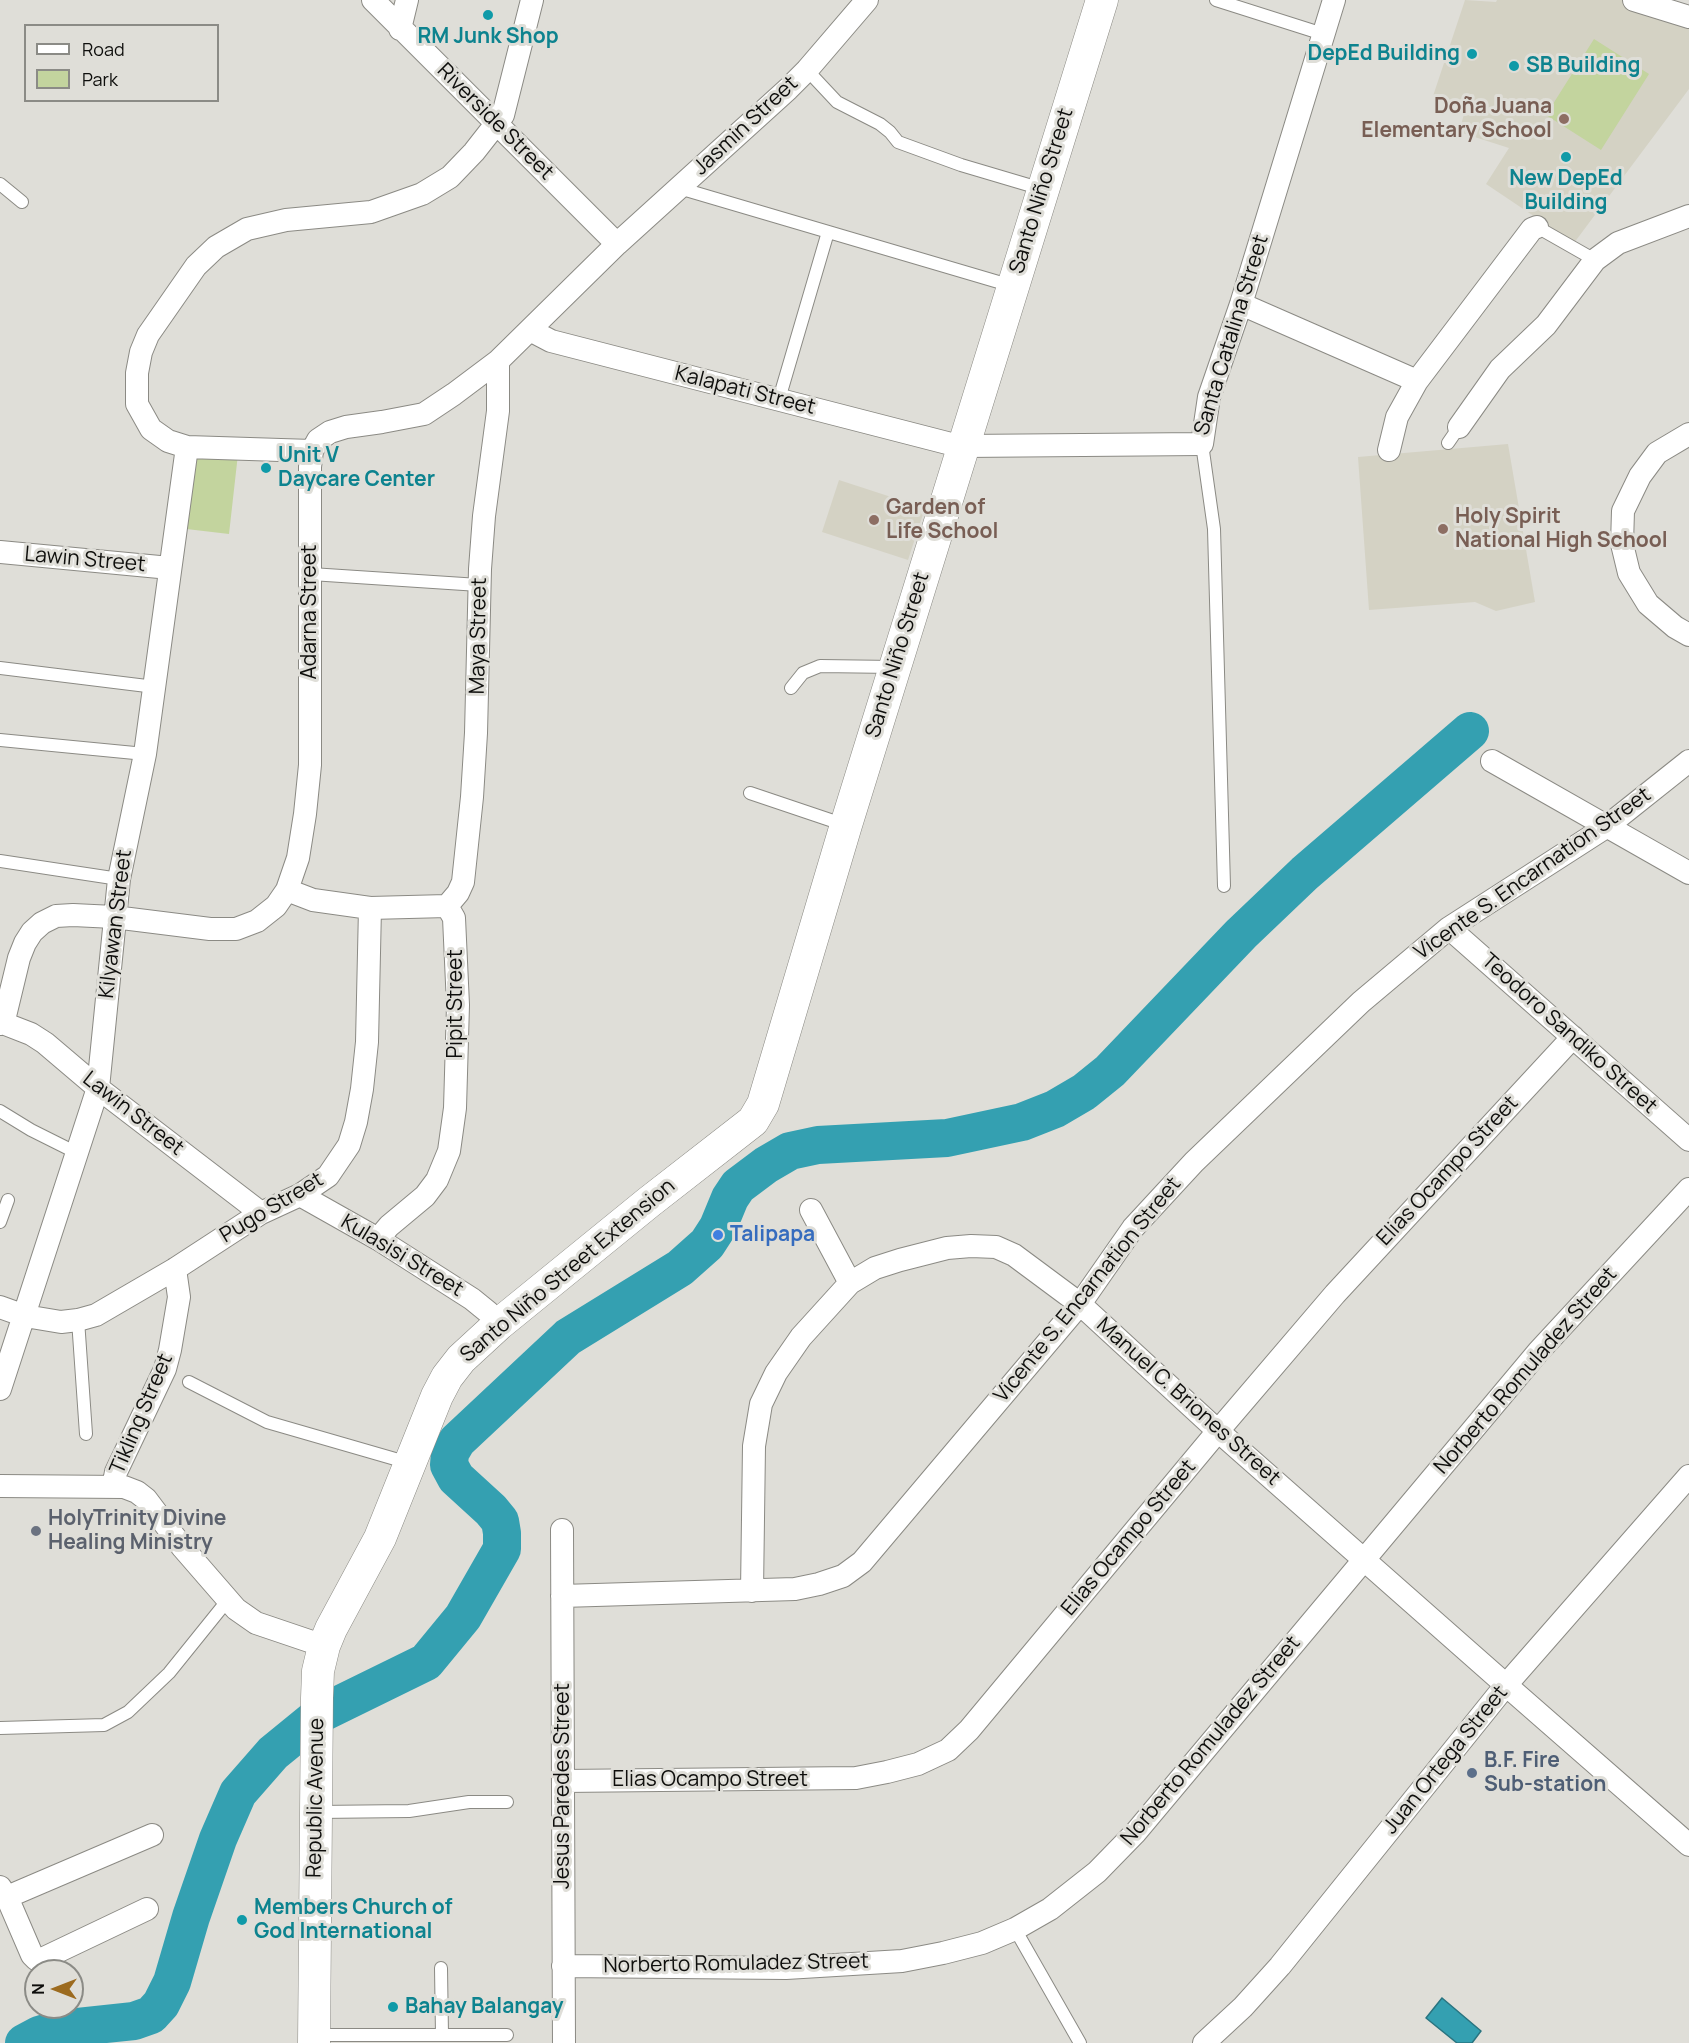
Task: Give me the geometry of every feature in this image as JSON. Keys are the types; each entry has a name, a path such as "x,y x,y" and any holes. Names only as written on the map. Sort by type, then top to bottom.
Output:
{"main road":[{"name":"Santo Niño Street","path":"763,1104 846,825 1102,0"},
{"name":"Santo Niño Street Extension","path":"317,1698 318,1671 330,1629 380,1538 437,1396 447,1377 461,1359 499,1324 640,1209 753,1121 763,1104"},
{"name":"Republic Avenue","path":"314,2039 317,1698"}],"street":[{"name":"Riverside Street","path":"373,0 617,244"},
{"path":"400,29 407,0"},
{"path":"532,0 507,103 498,123 450,177 422,194 372,212 286,220 247,229 216,247 196,266 148,335 136,373 137,404 150,429 168,441 187,447 312,451 318,440 338,429 424,414 498,361 617,244"},
{"name":"Jasmin Street","path":"617,244 807,70 867,0"},
{"name":"Santa Catalina Street","path":"963,446 1202,444 1209,397 1241,304 1334,0"},
{"path":"1634,0 1689,17"},
{"path":"1453,435 1500,369 1546,325 1595,261 1618,243 1689,216"},
{"path":"1389,450 1397,417 1417,381 1532,229 1537,227"},
{"path":"1241,304 1417,381"},
{"name":"Kalapati Street","path":"530,330 551,341 935,441 963,446"},
{"name":"Maya Street","path":"447,906 463,882 467,849 476,733 479,585 484,516 498,411 498,361"},
{"path":"1689,434 1657,453 1640,476 1623,511 1622,544 1629,573 1648,604 1675,627 1689,635"},
{"name":"Kilyawan Street","path":"0,1389 98,1088 119,879 145,754 187,447"},
{"name":"Adarna Street","path":"0,1023 5,1016 19,958 25,943 42,923 56,916 114,917 210,929 236,929 257,921 276,906 287,891 298,858 309,765 310,467 312,451"},
{"name":"Lawin Street","path":"0,552 170,568"},
{"path":"1492,761 1689,873"},
{"name":"Vicente S. Encarnation Street","path":"562,1596 795,1589 843,1576 862,1562 1080,1304 1133,1228 1194,1161 1361,1002 1449,928 1606,827 1689,761"},
{"path":"287,891 313,900 370,908 447,906"},
{"name":"Pipit Street","path":"378,1239 389,1226 425,1196 437,1180 449,1151 455,1108 458,1005 454,918 447,906"},
{"name":"Pugo Street","path":"0,1307 25,1316 61,1322 96,1315 175,1269 261,1213 300,1195 328,1176 349,1145 356,1122 367,1041 370,908"},
{"name":"Teodoro Sandiko Street","path":"1449,928 1689,1140"},
{"name":"Lawin Street","path":"0,1023 31,1034 45,1043 98,1088 261,1213"},
{"name":"Elias Ocampo Street","path":"563,1781 856,1778 918,1764 948,1750 969,1730 1335,1294 1574,1037"},
{"name":"Norberto Romuladez Street","path":"563,1966 786,1968 902,1961 982,1942 1015,1929 1050,1909 1097,1872 1136,1832 1538,1352 1689,1189"},
{"name":"Kulasisi Street","path":"300,1195 378,1239 472,1299 499,1324"},
{"path":"811,1210 850,1283"},
{"name":"Manuel C. Briones Street","path":"752,1591 754,1446 761,1404 776,1372 801,1337 850,1283 875,1268 947,1248 996,1247 1014,1255 1080,1304 1218,1431 1689,1845"},
{"name":"Tikling Street","path":"113,1487 116,1472 165,1369 179,1297 175,1269"},
{"name":"Juan Ortega Street","path":"1204,2043 1243,2007 1280,1966 1506,1685 1689,1476"},
{"path":"0,1485 124,1487 136,1492 146,1499 227,1601 256,1623 324,1646"},
{"name":"Jesus Paredes Street","path":"562,1530 564,2043"},
{"path":"147,1909 42,1959 36,1959 32,1955 4,1892 152,1835"}],"lane":[{"path":"1216,0 1323,34"},
{"path":"807,70 837,102 880,124 898,141 961,165 1043,189"},
{"path":"0,184 22,202"},
{"path":"679,188 1013,286"},
{"path":"1537,227 1595,261"},
{"path":"779,399 828,232"},
{"path":"1202,444 1214,520 1224,886"},
{"path":"311,574 479,585"},
{"path":"791,688 803,673 820,666 895,667"},
{"path":"0,668 155,687"},
{"path":"0,740 145,754"},
{"path":"750,793 846,825"},
{"path":"0,861 119,879"},
{"path":"0,1111 31,1130 77,1153"},
{"path":"0,1222 8,1200"},
{"path":"78,1320 86,1434"},
{"path":"189,1382 267,1422 410,1463"},
{"path":"0,1728 104,1725 128,1712 169,1673 227,1601"},
{"path":"315,1812 409,1811 469,1802 507,1802"},
{"path":"1015,1929 1080,2043"},
{"path":"441,1968 442,2035"},
{"path":"314,2039 507,2035"}],"shaded area":[{"name":"Doña Juana Elementary School","path":"1465,0 1496,2 1497,0 1623,0 1689,19 1689,89 1574,243 1486,184 1509,148 1459,132 1466,107 1433,96"},
{"name":"Holy Spirit National High School","path":"1508,444 1535,602 1496,611 1475,602 1369,610 1358,457"},
{"name":"Garden of Life School","path":"839,480 925,508 908,560 822,532"}],"green space":[{"path":"1594,39 1649,74 1601,150 1546,115"},
{"path":"186,449 238,454 229,534 178,528"}],"water":[{"path":"1442,1998 1481,2031 1472,2043 1457,2043 1426,2018"}],"waterway":[{"path":"24,2043 39,2035 59,2029 134,2021 151,2015 161,2004 172,1982 191,1917 218,1839 238,1793 273,1753 322,1713 426,1662 463,1617 502,1549 502,1533 500,1521 491,1510 456,1478 449,1465 450,1453 457,1441 568,1337 680,1268 707,1244 738,1186 790,1151 818,1145 947,1138 1022,1122 1055,1109 1084,1092 1110,1071 1241,934 1305,873 1470,731"}],"place":[{"name":"RM Junk Shop","path":"488,15"},
{"name":"DepEd Building","path":"1472,54"},
{"name":"SB Building","path":"1514,66"},
{"name":"Doña Juana Elementary School","path":"1564,119"},
{"name":"New DepEd Building","path":"1566,157"},
{"name":"Unit V Daycare Center","path":"266,468"},
{"name":"Garden of Life School","path":"874,520"},
{"name":"Holy Spirit National High School","path":"1443,529"},
{"name":"Talipapa","path":"718,1235"},
{"name":"HolyTrinity Divine Healing Ministry","path":"36,1531"},
{"name":"B.F. Fire Sub-station","path":"1472,1773"},
{"name":"Members Church of God International","path":"242,1920"},
{"name":"Bahay Balangay","path":"393,2007"}]}
